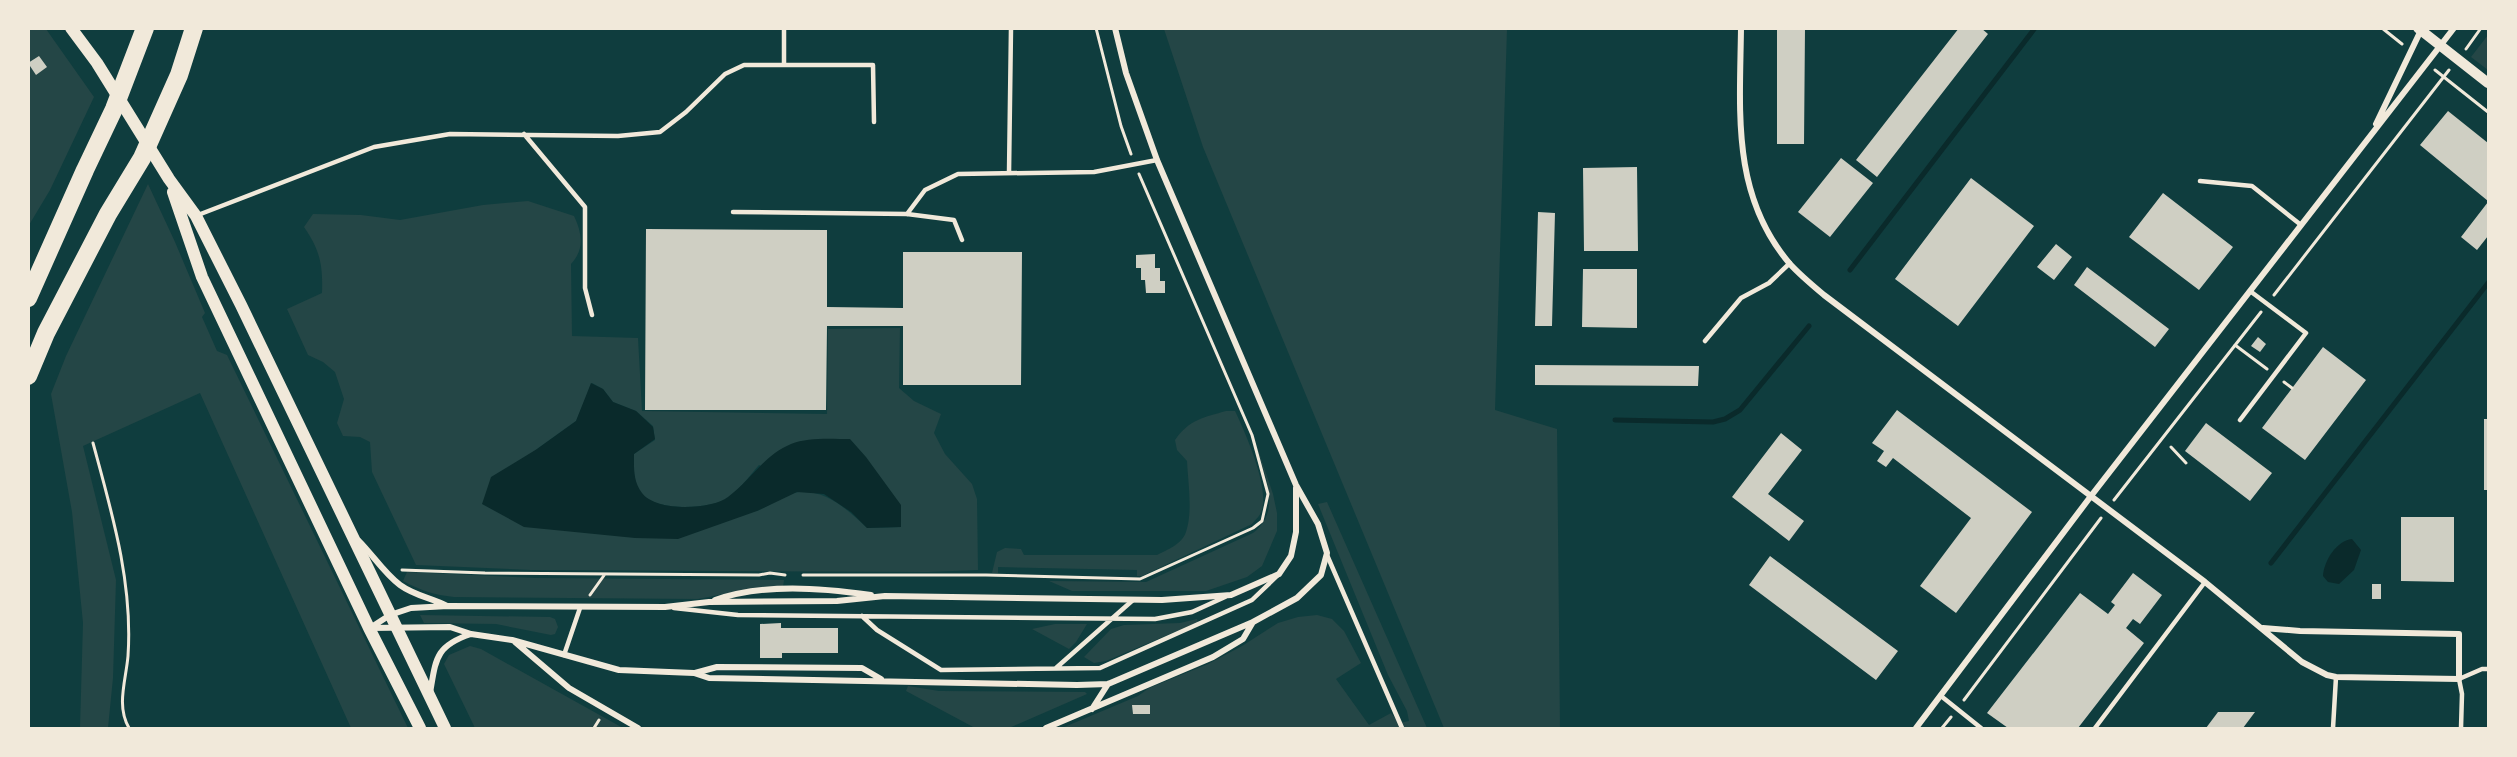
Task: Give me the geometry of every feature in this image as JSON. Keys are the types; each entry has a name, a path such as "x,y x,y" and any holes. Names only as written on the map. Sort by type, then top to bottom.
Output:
{"highway":[{"path":"28,298 114,109 145,28"},
{"path":"28,376 46,333 108,214 142,158 179,75 194,28"}],"main road":[{"path":"71,28 97,63 169,179 196,216 352,533 445,729"},
{"path":"169,179 202,277 369,628 420,729"}],"street":[{"path":"369,628 450,627 471,634 513,639 619,670 694,673 709,678 883,680 943,684 1108,684 1252,622 1298,598 1321,574 1327,553 1318,524 1296,485 1157,160 1126,73 1115,28"},
{"path":"1741,28 1740,137 1747,181 1772,238 1790,264 1824,295 2108,507 2263,628 2302,662 2327,675 2336,677 2459,679 2459,634 2300,631 2263,628"},
{"path":"1916,729 2091,496 2454,28"},
{"path":"2373,133 2420,29 2488,83"},
{"path":"709,602 756,590 837,590 885,596 1133,600 1231,595 1279,574 1292,556 1296,532 1296,485"},
{"path":"352,533 400,585 416,595 435,599 448,606"},
{"path":"369,628 390,615 411,608 448,606 665,607 709,602 837,601 885,596"},
{"path":"1046,729 1213,657 1243,639 1252,622"},
{"path":"430,697 436,659 446,645 471,634"},
{"path":"513,639 569,688 638,729"},
{"path":"694,673 717,667 862,668 883,680"},
{"path":"1092,709 1108,684"}],"lane":[{"path":"784,28 784,65"},
{"path":"1009,173 1011,28"},
{"path":"196,216 374,147 450,134 618,135 660,132 686,112 724,74 744,65 873,65 874,122"},
{"path":"524,134 585,207 585,288 592,315"},
{"path":"907,214 925,190 958,174 1094,172 1157,160"},
{"path":"2200,182 2252,186 2301,225"},
{"path":"733,212 907,214 954,220 962,240"},
{"path":"1705,341 1741,298 1769,283 1790,264"},
{"path":"2240,420 2306,333 2250,291"},
{"path":"1327,553 1402,729"},
{"path":"861,616 877,630 941,670 1101,668 1252,600 1279,574"},
{"path":"2095,729 2205,582"},
{"path":"665,607 738,615 1155,619 1192,612 1231,595"},
{"path":"1055,669 1133,600"},
{"path":"564,655 580,608"},
{"path":"2461,729 2462,694 2459,679 2482,669 2488,669"},
{"path":"2333,729 2336,677"},
{"path":"1941,696 1981,729"}],"path":[{"path":"383,569 484,573 759,575 770,573 782,575 974,575 1140,579 1253,528 1262,521 1268,494 1252,435 1151,207 1120,126 1096,28"},
{"path":"1942,729 2108,507 2481,28"},
{"path":"2235,345 2292,388"},
{"path":"93,443 115,523 128,590 128,656 122,695 129,729"},
{"path":"2170,447 2186,464"},
{"path":"580,608 605,574"}],"shaded area":[{"path":"29,29 46,29 94,97 50,190 29,225"},
{"path":"1164,29 1507,29 1495,410 1557,429 1560,728 1444,728 1203,147"},
{"path":"2488,35 2488,70 2471,57"},
{"path":"148,184 205,313 202,317 217,351 227,355 408,728 351,728 200,393 83,446 116,580 113,678 108,728 80,728 83,623 72,512 51,394 66,356"},
{"path":"528,201 574,216 581,241 578,253 571,264 572,336 638,338 642,411 827,414 828,329 900,328 899,388 914,401 941,414 934,433 945,454 972,484 977,499 978,570 928,572 531,570 416,565 372,472 370,442 360,437 343,436 337,423 344,399 335,372 323,362 308,355 287,309 322,293 319,258 314,243 304,227 313,214 361,215 400,220 483,205","holes":["592,383 603,389 613,402 636,411 653,426 655,440 634,454 634,475 637,485 649,500 659,504 683,507 719,502 735,492 759,465 901,527 867,528 836,502 809,492 789,495 757,511 482,504 537,449 576,421"]},
{"path":"591,383 603,389 613,402 636,411 653,427 655,439 634,454 637,484 649,499 671,506 709,505 728,497 765,461 791,444 812,439 850,439 901,505 901,527 867,528 851,512 824,494 797,492 757,511 678,539 635,538 524,527 482,504 491,477 537,449 576,421"},
{"path":"1226,411 1235,411 1260,476 1263,502 1260,514 1252,524 1142,576 1137,576 1137,570 998,567 998,573 992,573 997,552 1005,548 1021,549 1024,555 1157,555 1174,546 1186,532 1190,506 1187,461 1177,450 1175,440 1191,424"},
{"path":"1256,444 1273,494 1277,513 1277,531 1262,566 1247,577 1206,591 1072,591 1049,581 1146,582 1253,533 1262,524 1269,503 1269,491"},
{"path":"1327,502 1427,728 1062,728 1208,664 1278,623 1298,617 1317,615 1332,619 1344,631 1361,663 1336,679 1369,725 1391,713 1399,723 1409,721 1407,711 1388,675 1318,504"},
{"path":"2352,539 2361,550 2354,570 2339,584 2328,582 2323,576 2328,558 2341,544"},
{"path":"407,572 536,578 784,580 783,587 744,590 698,599 454,597 427,592 403,581"},
{"path":"420,615 550,617 555,619 558,627 555,634 551,635 496,624 424,623"},
{"path":"1197,619 1198,622 1106,661 1094,663 1084,657 1111,629 1124,625 1180,623"},
{"path":"1055,624 1087,624 1069,649 1032,629"},
{"path":"470,646 481,649 623,728 475,728 444,664 449,655"},
{"path":"908,686 939,691 1085,692 1087,694 1009,728 975,728 906,691"}],"building":[{"path":"1777,28 1805,28 1804,144 1777,144"},
{"path":"1959,28 1981,28 1988,34 1877,177 1856,160"},
{"path":"39,56 47,67 36,75 28,63"},
{"path":"2448,111 2488,143 2488,201 2420,145"},
{"path":"1841,158 1873,183 1830,237 1798,212"},
{"path":"1637,167 1638,251 1584,251 1583,168"},
{"path":"1971,178 2034,226 1958,326 1895,279"},
{"path":"2163,193 2233,247 2199,290 2129,237"},
{"path":"2488,202 2488,236 2477,250 2461,237"},
{"path":"1538,212 1555,213 1552,326 1535,326"},
{"path":"646,229 827,230 827,307 903,308 903,252 1022,252 1021,385 903,385 903,326 827,326 826,410 645,410"},
{"path":"2056,244 2072,257 2054,280 2037,267"},
{"path":"1155,254 1155,268 1160,268 1160,281 1165,281 1165,293 1146,293 1145,280 1141,280 1141,268 1136,268 1136,255"},
{"path":"2087,267 2169,329 2155,347 2074,285"},
{"path":"1583,269 1637,269 1637,328 1582,327"},
{"path":"2258,337 2266,344 2260,352 2251,346"},
{"path":"2323,347 2366,380 2305,460 2262,428"},
{"path":"1535,365 1699,366 1698,386 1535,385"},
{"path":"1897,410 2032,512 1956,613 1920,586 1971,518 1893,458 1886,467 1877,461 1884,451 1872,443"},
{"path":"2484,419 2488,419 2488,490 2484,490"},
{"path":"2206,423 2272,473 2250,501 2185,451"},
{"path":"1781,433 1802,450 1768,494 1804,521 1789,541 1732,497"},
{"path":"2401,517 2454,517 2454,582 2401,581"},
{"path":"1770,556 1898,651 1876,680 1749,585"},
{"path":"2133,573 2162,595 2140,624 2133,619 2126,628 2144,643 2078,728 2008,728 1987,713 2080,593 2108,614 2115,605 2111,602"},
{"path":"2372,584 2381,584 2381,599 2372,599"},
{"path":"781,623 781,628 838,628 838,653 782,653 782,658 760,658 760,624"},
{"path":"1132,705 1150,705 1150,714 1133,714"},
{"path":"2218,712 2255,712 2243,728 2206,728"}],"waterway":[{"path":"1850,270 2035,28"},
{"path":"2271,563 2488,283"},
{"path":"1615,420 1713,422 1725,419 1740,410 1809,326"}]}
